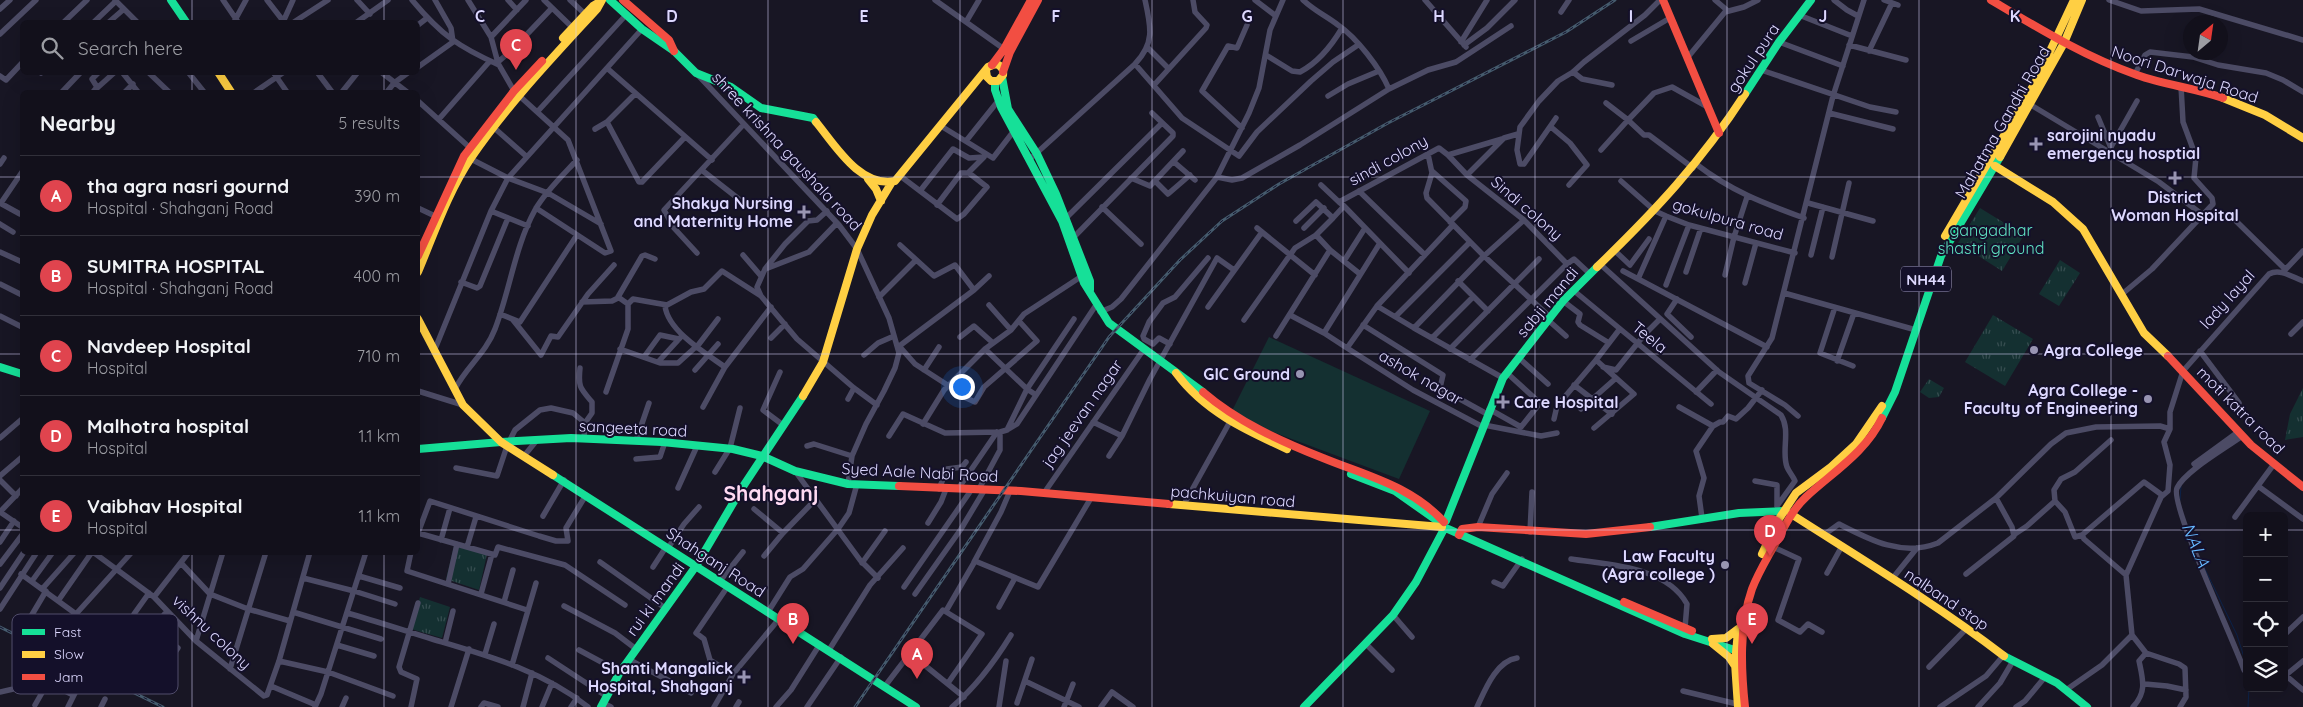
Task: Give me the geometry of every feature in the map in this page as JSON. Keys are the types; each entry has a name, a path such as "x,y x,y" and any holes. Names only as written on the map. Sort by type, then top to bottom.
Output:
{"main road":[{"path":"171,0 185,20"},
{"path":"610,0 642,29 674,51 696,73 731,87 761,108 813,118 850,163 876,189 881,201"},
{"path":"623,0 669,40 674,51"},
{"path":"1031,0 1004,49 992,64 990,78 1013,132 1064,219"},
{"path":"1003,75 1010,52 1038,0"},
{"path":"1662,0 1719,133"},
{"name":"gokul pura","path":"1719,133 1779,42 1811,0"},
{"name":"Noori Darwaja Road","path":"1990,0 2060,41 2135,74 2242,105 2303,138"},
{"name":"Mahatma Gandhi Road","path":"1740,706 1738,630 1748,587 1782,510 1796,493 1856,444 1877,414 1889,389 1942,256 2031,105 2060,41 2074,0"},
{"name":"Mahatma Gandhi Road","path":"1740,706 1735,666 1752,590 1773,547 1782,510 1810,494 1826,482 1856,454 1880,423 1895,392 1934,255 2060,41 2082,0"},
{"path":"420,251 435,216 467,157 516,93 574,29 585,14 601,1"},
{"path":"574,29 597,10 601,1"},
{"path":"992,64 1000,66 1003,75 1004,96 1008,109 1037,154 1064,219 1082,276 1098,308 1109,323 1176,372 1195,395 1232,418 1276,441 1404,492 1445,526 1459,533 1668,623 1739,649"},
{"path":"220,75 231,90"},
{"path":"990,78 1003,75"},
{"name":"rui ki mandi","path":"605,703 620,672 696,566 762,456 803,397 823,362 857,249 892,182 973,86 990,78"},
{"path":"420,267 470,147 491,125"},
{"name":"sabji mandi","path":"1304,707 1393,616 1416,582 1445,526 1488,411 1505,375 1563,301 1589,273 1655,211 1694,166 1719,133"},
{"name":"moti katra road","path":"1995,166 2058,205 2083,228 2139,326 2240,434 2303,487"},
{"path":"865,176 881,183 892,182"},
{"path":"1071,239 1090,281 1090,290"},
{"name":"Shahganj Road","path":"420,323 463,405 506,443 885,686 906,704 916,707"},
{"path":"0,367 20,373"},
{"name":"sangeeta road","path":"420,449 584,438 665,442 730,448 762,456"},
{"name":"Syed Aale Nabi Road","path":"762,456 795,471 848,484 1021,491"},
{"name":"pachkuiyan road","path":"1021,491 1182,506 1445,526"},
{"path":"1459,533 1462,529 1478,527 1530,532 1603,532 1702,518 1782,510"},
{"name":"nalband stop","path":"1782,510 1825,534 1967,628 2003,656 2066,690 2082,706"},
{"path":"1668,623 1685,628 1713,641 1735,666"},
{"path":"1713,641 1726,638 1738,630"}],"street":[{"path":"0,9 10,0"},
{"path":"0,34 36,0"},
{"path":"66,20 86,0"},
{"path":"96,20 116,0 135,20"},
{"path":"223,0 235,20"},
{"path":"236,20 246,0"},
{"path":"266,0 281,20"},
{"path":"284,20 293,0"},
{"path":"297,20 328,0"},
{"path":"357,0 370,14"},
{"path":"360,20 388,0"},
{"path":"412,0 453,42 489,62 498,63 552,8"},
{"path":"435,0 451,28 453,42"},
{"path":"468,0 491,37 498,63 516,93 568,140 611,250 609,254 536,208"},
{"path":"508,0 517,10"},
{"path":"491,37 526,0"},
{"path":"544,0 574,29"},
{"path":"570,0 585,14"},
{"path":"966,22 978,0"},
{"path":"1030,159 1137,61 1148,48 1150,38 1145,0"},
{"path":"1154,84 1207,26 1195,12 1192,0"},
{"path":"1255,0 1276,16"},
{"path":"889,436 902,414 945,433 998,432 1007,430 1017,424 1098,308 1112,307 1121,299 1217,177 1242,128 1259,88 1270,30 1283,0"},
{"path":"1303,0 1317,13 1342,28 1379,71 1389,89"},
{"path":"1425,0 1462,43 1467,53"},
{"path":"1462,43 1487,0"},
{"path":"1462,43 1487,28 1515,0"},
{"path":"1561,12 1569,0"},
{"path":"1556,118 1532,156 1523,165 1519,162 1511,136 1538,101 1558,81 1573,72 1662,0"},
{"path":"1715,0 1728,11"},
{"path":"1688,57 1724,13 1744,7 1758,0"},
{"path":"1834,0 1846,10 1858,16"},
{"path":"1795,253 1833,96 1864,0"},
{"path":"1884,0 1898,6"},
{"path":"2109,0 2141,12 2199,9 2303,40"},
{"path":"937,1 1004,49"},
{"path":"1870,51 1892,3"},
{"path":"111,20 124,9"},
{"path":"538,111 626,15"},
{"path":"1799,15 1852,36"},
{"path":"420,24 428,18"},
{"path":"1631,41 1670,18"},
{"path":"1242,128 1202,91 1228,46 1237,48 1247,25"},
{"path":"1217,177 1232,180 1242,178 1300,145 1389,89 1428,70 1449,65 1511,26"},
{"path":"1266,55 1292,71 1300,72 1310,65 1332,43 1342,28"},
{"path":"434,349 491,211 508,178 642,29"},
{"path":"420,66 453,42"},
{"path":"1779,42 1843,66"},
{"path":"1137,61 1182,118 1230,152 1241,155 1260,129 1326,68 1358,45"},
{"path":"1849,45 1906,60"},
{"path":"1148,48 1168,68"},
{"path":"2135,74 2145,55 2150,52 2193,57 2266,73 2283,80 2303,92"},
{"path":"440,118 489,62"},
{"path":"0,76 6,80 20,65"},
{"path":"608,69 712,160"},
{"path":"1761,70 1833,96 1870,107 1896,112"},
{"path":"1328,96 1348,84 1379,71"},
{"path":"1573,72 1582,79 1612,85"},
{"name":"shree krishna gaushala road","path":"696,73 827,212 857,249 899,347"},
{"path":"64,90 78,75"},
{"path":"95,90 97,86 92,79 96,75"},
{"path":"96,90 112,75"},
{"path":"125,75 137,90"},
{"path":"151,75 167,90"},
{"path":"190,75 202,90"},
{"path":"258,90 275,75 286,90"},
{"path":"319,75 330,90"},
{"path":"344,90 356,75"},
{"path":"385,75 404,90"},
{"path":"389,90 394,83 406,75"},
{"path":"126,90 133,84"},
{"path":"2121,295 2152,269 2203,215 2213,201 2194,178 2196,157 2182,116 2181,86"},
{"path":"1601,150 1654,93 1672,87 1706,106"},
{"path":"595,129 607,122 635,94"},
{"path":"966,141 998,100"},
{"path":"2111,150 2137,101"},
{"path":"420,103 440,118 470,147"},
{"path":"1606,103 1644,135 1649,135 1721,182 1747,197 1804,218"},
{"path":"2031,105 2111,150 2159,182 2203,215"},
{"path":"1071,239 1173,136 1173,133 1152,113"},
{"path":"1829,113 1893,129"},
{"path":"2098,117 2111,150"},
{"path":"607,122 640,182 685,137"},
{"path":"1064,219 1162,123"},
{"path":"697,254 674,228 664,212 744,124"},
{"path":"491,125 526,156"},
{"path":"941,126 966,141 985,156"},
{"path":"1551,127 1570,143 1587,165 1569,185"},
{"path":"920,191 953,149 968,158 995,157 1013,132"},
{"name":"Sindi colony","path":"1511,136 1448,155 1467,174 1524,220 1568,264 1574,259 1589,273"},
{"name":"Sindi colony","path":"1467,174 1511,136"},
{"name":"sindi colony","path":"1321,185 1341,204 1359,191 1440,147 1448,155"},
{"path":"1131,178 1148,187 1156,182 1183,151"},
{"path":"1428,154 1432,171 1426,196 1451,224 1566,336"},
{"path":"969,173 985,156"},
{"path":"467,157 508,178 548,193 601,224"},
{"path":"0,164 4,158"},
{"path":"455,389 465,372 488,344 500,314 528,226 536,208 577,160"},
{"path":"1174,162 1196,180"},
{"path":"703,171 749,207"},
{"path":"1347,348 1377,306 1409,274 1465,207 1466,202 1432,171"},
{"path":"899,175 937,205 956,219 964,214 987,187 969,173 961,173 937,205"},
{"path":"20,175 0,203 20,214"},
{"path":"1156,182 1168,194 1190,175"},
{"name":"gokulpura road","path":"1621,182 1655,211 1666,216 1689,225 1795,253 1772,338 1748,376 1749,383 1760,394"},
{"path":"1832,258 1850,183"},
{"path":"1359,191 1425,255"},
{"path":"1725,275 1734,237 1747,197"},
{"path":"1296,221 1316,202 1333,218"},
{"path":"1808,203 1874,221"},
{"path":"1244,320 1289,255 1297,246 1316,235 1333,218 1341,204 1409,274"},
{"path":"1811,255 1823,207"},
{"path":"1102,208 1140,244"},
{"path":"1304,228 1324,208"},
{"path":"420,209 435,216"},
{"path":"491,211 528,226"},
{"path":"761,296 758,287 761,276 785,244 808,221 817,220 827,212"},
{"path":"1638,279 1666,216"},
{"path":"461,282 477,288 480,286 508,218"},
{"path":"1414,328 1484,256 1524,220"},
{"path":"2236,221 2284,270 2303,281"},
{"path":"765,270 809,252 837,223"},
{"path":"0,224 13,232"},
{"path":"1666,285 1689,225"},
{"path":"1344,261 1365,228"},
{"path":"1686,272 1700,228"},
{"path":"1208,307 1259,230 1315,275"},
{"path":"500,314 520,322 577,235"},
{"path":"1316,235 1330,250 1360,274"},
{"path":"1614,250 1630,265 1649,239"},
{"path":"1396,316 1470,242"},
{"path":"1324,333 1380,243"},
{"path":"1745,282 1756,243"},
{"path":"900,246 934,276 955,265 974,290"},
{"path":"1276,336 1330,250"},
{"path":"2284,270 2303,251"},
{"path":"0,252 20,261"},
{"path":"582,302 612,301 618,298 642,256 645,255 655,259"},
{"path":"743,255 761,276"},
{"path":"1170,344 1158,338 1153,344 1144,339 1143,336 1147,326 1162,303 1175,298 1208,258"},
{"path":"1109,456 1122,436 1160,360 1217,258 1234,270"},
{"path":"1450,349 1539,259"},
{"path":"879,297 916,260"},
{"path":"1470,360 1530,299 1568,264"},
{"path":"1600,264 1718,370 1798,416"},
{"path":"513,320 540,355 551,336 558,337 582,302 614,265"},
{"name":"lady layal","path":"2183,371 2268,274 2284,270"},
{"path":"606,392 628,330 628,304 633,299 665,306 691,292 704,289 722,271 761,296 797,339 854,388 878,404"},
{"path":"1623,271 1767,347"},
{"path":"899,347 974,290 989,276"},
{"path":"922,424 939,396 985,349 1012,330 1024,314 1082,276"},
{"path":"1458,282 1488,311"},
{"path":"0,284 20,294"},
{"name":"Teela","path":"1573,290 1710,404"},
{"path":"1784,293 1913,329"},
{"path":"1432,338 1473,297"},
{"path":"618,298 628,304"},
{"path":"1677,299 1667,314 1691,337"},
{"path":"1563,301 1580,314 1578,321 1580,324 1609,343"},
{"path":"989,305 1012,330"},
{"path":"665,306 667,315 680,337"},
{"path":"1363,325 1443,375 1440,388 1521,427 1541,403 1505,375 1470,360 1377,306"},
{"path":"1835,307 1820,353 1853,366"},
{"path":"703,407 725,367 771,308"},
{"path":"1837,361 1854,313"},
{"name":"ashok nagar","path":"1290,315 1324,333 1404,385 1483,426 1541,436 1557,433"},
{"path":"0,316 20,326"},
{"path":"620,350 668,365 678,364 697,346 718,319"},
{"path":"1007,430 1027,389 1074,319"},
{"path":"1603,367 1616,371 1660,319"},
{"path":"964,397 974,402 984,387 1038,340 1019,320"},
{"path":"2291,334 2303,322"},
{"path":"771,338 785,324"},
{"path":"960,336 974,326 993,343"},
{"path":"1554,419 1557,406 1619,330"},
{"path":"644,357 660,335 680,337 697,346 725,367"},
{"path":"864,355 881,341 894,336"},
{"path":"658,362 680,337"},
{"path":"695,370 718,344"},
{"path":"924,370 939,346"},
{"path":"899,347 915,364 949,386"},
{"path":"848,484 852,456 899,358 899,347"},
{"path":"985,349 1027,389 1036,395"},
{"name":"jag jeevan nagar","path":"1044,493 1144,350"},
{"path":"2200,351 2239,403"},
{"path":"1518,358 1548,384"},
{"path":"1594,428 1634,395 1596,360"},
{"path":"580,368 578,384 592,402 592,412 585,423 584,438"},
{"path":"1696,392 1718,370"},
{"path":"2180,707 2186,690 2186,672 2182,666 2146,653 2132,635 2126,575 2162,494 2168,491 2170,465 2164,444 2170,429 2170,412 2183,371"},
{"path":"780,372 763,410 783,425"},
{"path":"1581,409 1615,379"},
{"path":"1574,385 1612,414"},
{"path":"848,399 854,388"},
{"path":"420,392 463,405"},
{"path":"1702,518 1699,496 1703,476 1696,451 1713,426 1723,422 1728,416 1736,420 1760,394"},
{"path":"1760,394 1783,418 1787,466 1795,480 1782,510"},
{"path":"636,441 649,403"},
{"path":"1679,407 1713,426"},
{"path":"456,468 497,476 506,443 515,430 540,410 551,408 573,413 585,423"},
{"path":"715,472 730,448 740,408"},
{"path":"1182,506 1232,418"},
{"path":"0,438 20,421"},
{"path":"1093,422 1122,436"},
{"path":"1825,534 1839,524 1863,537 1895,548 1917,548 1938,543 1996,498 2051,444 2066,433 2096,427 2151,426 2170,429"},
{"path":"958,489 998,432"},
{"path":"915,594 961,530 979,489 1000,450 998,432"},
{"path":"2240,434 2186,476 2176,490 2176,499 2188,533 2243,663"},
{"name":"moti katra road","path":"2194,464 2240,434"},
{"path":"524,456 537,440"},
{"path":"2111,440 2075,472 2061,478 2054,490 2055,502 2065,512 2075,537 2082,535 2144,482 2162,494"},
{"path":"636,459 658,458 662,454 665,442"},
{"path":"807,446 814,444 852,456"},
{"path":"678,488 697,446"},
{"path":"0,476 20,459"},
{"path":"928,523 941,502 947,469 962,467 966,462"},
{"path":"2235,517 2274,464"},
{"path":"795,471 862,563 878,578"},
{"path":"1478,527 1492,494 1508,472"},
{"path":"0,480 16,496"},
{"path":"543,516 564,480"},
{"path":"1755,481 1776,484 1782,510"},
{"path":"768,612 790,577 803,569 838,529 849,513 858,484"},
{"path":"2258,486 2303,519"},
{"path":"2169,487 2176,490"},
{"path":"904,587 979,489"},
{"path":"20,491 0,512 20,526"},
{"path":"946,612 1001,512 1010,491"},
{"path":"1530,532 1532,492"},
{"path":"420,527 429,501 556,541 568,541 566,528 586,495"},
{"path":"974,562 1038,587 1091,498"},
{"path":"1996,498 2015,534"},
{"path":"764,556 783,532 816,499"},
{"path":"1966,574 2055,502"},
{"path":"652,567 699,507"},
{"path":"440,540 450,508"},
{"path":"754,509 783,532"},
{"path":"467,547 476,516"},
{"path":"0,542 14,521"},
{"path":"862,563 885,531"},
{"path":"420,534 492,554"},
{"path":"2082,535 2084,539 2126,575"},
{"path":"0,564 20,538"},
{"path":"448,584 457,544"},
{"path":"1827,573 1842,546"},
{"path":"481,594 492,554 495,554 498,547 561,564 586,577 625,605"},
{"path":"1773,547 1799,559 1778,620 1800,632 1808,624 1822,632"},
{"path":"829,650 862,596 903,548"},
{"path":"1892,579 1917,548"},
{"path":"720,581 743,552"},
{"path":"0,588 22,555"},
{"path":"0,609 2,599 35,555"},
{"path":"32,581 51,555"},
{"path":"32,614 45,590 73,555"},
{"path":"58,601 90,555"},
{"name":"vishnu colony","path":"96,555 152,595 170,614"},
{"path":"21,574 76,614 129,555"},
{"path":"134,614 187,555"},
{"path":"196,641 222,555"},
{"path":"230,669 265,555"},
{"name":"vishnu colony","path":"178,622 196,641 262,696 267,695 279,661 309,555"},
{"path":"271,686 316,706 365,555"},
{"path":"410,555 406,570 527,610"},
{"path":"1570,559 1644,573 1671,586 1687,604 1685,628"},
{"path":"1494,582 1503,586 1521,560"},
{"path":"600,562 665,608"},
{"path":"181,563 210,594 248,609 290,620"},
{"path":"504,602 513,570"},
{"path":"359,576 400,588"},
{"path":"303,578 395,604"},
{"path":"999,607 1015,578"},
{"path":"512,665 536,583"},
{"path":"728,586 696,632 704,639 710,660 733,674"},
{"path":"411,707 417,679 401,672 399,667 418,604"},
{"path":"564,606 614,633 636,648"},
{"path":"885,686 941,610 982,634 948,683"},
{"path":"445,643 453,611"},
{"path":"293,612 380,639"},
{"path":"346,613 484,654 552,683 588,707"},
{"path":"1393,616 1412,637"},
{"path":"2288,631 2303,617"},
{"path":"714,707 733,674 779,619"},
{"path":"484,654 494,624"},
{"path":"1929,666 1967,628"},
{"path":"952,707 964,697 998,656 1011,635"},
{"path":"2066,690 2102,665 2132,635"},
{"path":"337,644 374,656"},
{"path":"776,707 791,690 820,644"},
{"path":"1366,644 1392,670"},
{"path":"452,707 469,649"},
{"path":"579,650 620,672"},
{"path":"2133,707 2141,697 2145,684 2139,661 2146,653"},
{"path":"912,655 964,697"},
{"path":"1940,707 1986,676 2003,656"},
{"path":"808,707 840,657"},
{"path":"548,658 605,703"},
{"path":"1477,707 1486,688 1500,667 1508,660 1517,658"},
{"path":"629,659 654,674 661,674 691,693"},
{"path":"1017,703 1032,659"},
{"path":"279,661 328,672 393,696"},
{"path":"999,707 1006,661"},
{"path":"2288,672 2303,661"},
{"path":"1978,707 2000,683 2013,662"},
{"path":"523,707 532,673"},
{"path":"2016,707 2025,701 2045,677"},
{"path":"2288,677 2303,690"},
{"path":"1025,681 1065,704 1079,707"},
{"path":"542,707 552,683"},
{"path":"1065,704 1073,684"},
{"path":"2145,684 2186,690"},
{"path":"1683,691 1740,706"},
{"path":"1101,707 1112,692 1133,707"},
{"path":"35,705 42,694"},
{"path":"68,707 73,695"},
{"path":"342,707 346,698"},
{"path":"571,707 577,698"},
{"path":"101,707 105,699"},
{"path":"481,707 484,703 498,707"}],"green space":[{"name":"gangadhar shastri ground","path":"1980,208 2024,235 2002,271 1958,243"},
{"path":"2060,260 2080,273 2059,306 2039,294"},
{"path":"1993,315 2033,339 2005,386 1965,362"},
{"name":"GIC Ground","path":"1269,337 1430,411 1399,479 1273,432 1232,411"},
{"path":"1929,379 1944,388 1939,397 1929,398 1920,392"},
{"path":"2303,388 2303,437 2285,440 2290,414"},
{"path":"454,546 487,554 479,590 446,579"},
{"path":"420,597 450,607 442,638 411,629"}],"waterway":[{"name":"NALA","path":"2180,500 2181,486"},
{"name":"NALA","path":"2204,567 2237,635 2243,654"},
{"name":"NALA","path":"2248,707 2249,692"}],"railway":[{"path":"855,707 1109,337 1180,260 1222,221 1279,184 1388,123 1566,32 1615,0"},
{"path":"0,627 12,633"},
{"path":"137,694 163,707"}],"traffic: fast":[{"path":"171,0 185,20"},
{"path":"610,0 642,29 674,51 696,73 731,87 761,108 813,118 816,122"},
{"path":"1745,94 1779,42 1811,0"},
{"path":"1002,77 1008,109 1037,154 1056,194 1090,281 1090,290"},
{"path":"995,82 995,90 1001,107 1062,221 1084,283 1109,323 1203,392"},
{"path":"1882,418 1895,392 1941,256 2000,157"},
{"path":"1446,521 1503,378 1563,301 1597,267"},
{"path":"0,367 20,373"},
{"path":"601,707 620,672 696,566 742,488 803,396"},
{"path":"501,442 571,438 662,442 733,449 762,456 795,471 848,484 899,486"},
{"path":"420,449 501,442"},
{"path":"1351,474 1395,491 1439,522"},
{"path":"553,475 916,707"},
{"path":"1650,527 1739,513 1784,511"},
{"path":"1304,707 1393,615 1416,582 1444,529"},
{"path":"1448,529 1685,634 1741,652"},
{"path":"2004,656 2057,683 2087,707"}],"traffic: slow":[{"path":"420,267 448,199 471,158 516,100 597,9 602,0"},
{"path":"1945,236 2036,81 2074,0"},
{"path":"2000,157 2064,43 2082,0"},
{"path":"563,38 593,6 601,1"},
{"path":"816,122 840,153 860,171 871,178 882,181 895,181 988,67 995,64 999,65 1002,68 1003,75 998,81 991,81 987,77 986,71"},
{"path":"220,75 230,90"},
{"path":"1597,267 1638,226 1694,164 1745,94"},
{"path":"2223,98 2265,115 2303,138"},
{"path":"1995,166 2053,202 2083,229 2144,333 2168,356"},
{"path":"868,179 876,189 881,201"},
{"path":"803,396 823,362 857,249 872,215 892,182"},
{"path":"420,323 463,405 501,442 553,475"},
{"path":"1176,373 1212,409 1241,427 1287,449"},
{"path":"1762,554 1777,522 1796,493 1831,467 1856,444 1882,406"},
{"path":"1169,504 1442,527"},
{"path":"1791,514 1926,600 2004,656"},
{"path":"1712,639 1726,638 1738,629"},
{"path":"1738,631 1735,663 1738,707"},
{"path":"1713,644 1729,657 1735,666"}],"traffic: jam":[{"path":"623,0 669,40 674,51"},
{"path":"992,65 1004,49 1031,0"},
{"path":"1003,72 1010,52 1038,0"},
{"path":"1663,0 1719,133"},
{"path":"1991,0 2099,60 2148,78 2223,98"},
{"path":"420,252 464,156 514,91 542,61"},
{"path":"2168,356 2251,445 2303,487"},
{"path":"1203,392 1230,413 1275,438 1388,483 1403,491 1417,499 1444,522"},
{"path":"1745,707 1742,663 1743,633 1748,603 1757,577 1797,507 1858,451 1882,418"},
{"path":"899,486 1021,491 1169,504"},
{"path":"1459,535 1462,529 1478,527 1586,534 1650,527"},
{"path":"1624,602 1692,631"}],"place":[{"name":"Navdeep Hospital","path":"516,70"},
{"name":"sarojini nyadu emergency hosptial","path":"2036,144"},
{"name":"District Woman Hospital","path":"2175,178"},
{"name":"Shakya Nursing and Maternity Home","path":"804,212"},
{"name":"Agra College","path":"2034,350"},
{"name":"GIC Ground","path":"1300,374"},
{"name":"Agra College - Faculty of Engineering","path":"2148,399"},
{"name":"Care Hospital","path":"1503,402"},
{"name":"Malhotra hospital","path":"1770,556"},
{"name":"Law Faculty (Agra college )","path":"1725,565"},
{"name":"SUMITRA HOSPITAL","path":"793,644"},
{"name":"Vaibhav Hospital","path":"1752,644"},
{"name":"Shanti Mangalick Hospital, Shahganj","path":"744,677"},
{"name":"tha agra nasri gournd","path":"917,679"}],"district":[{"name":"Shahganj","path":"771,493"}]}
